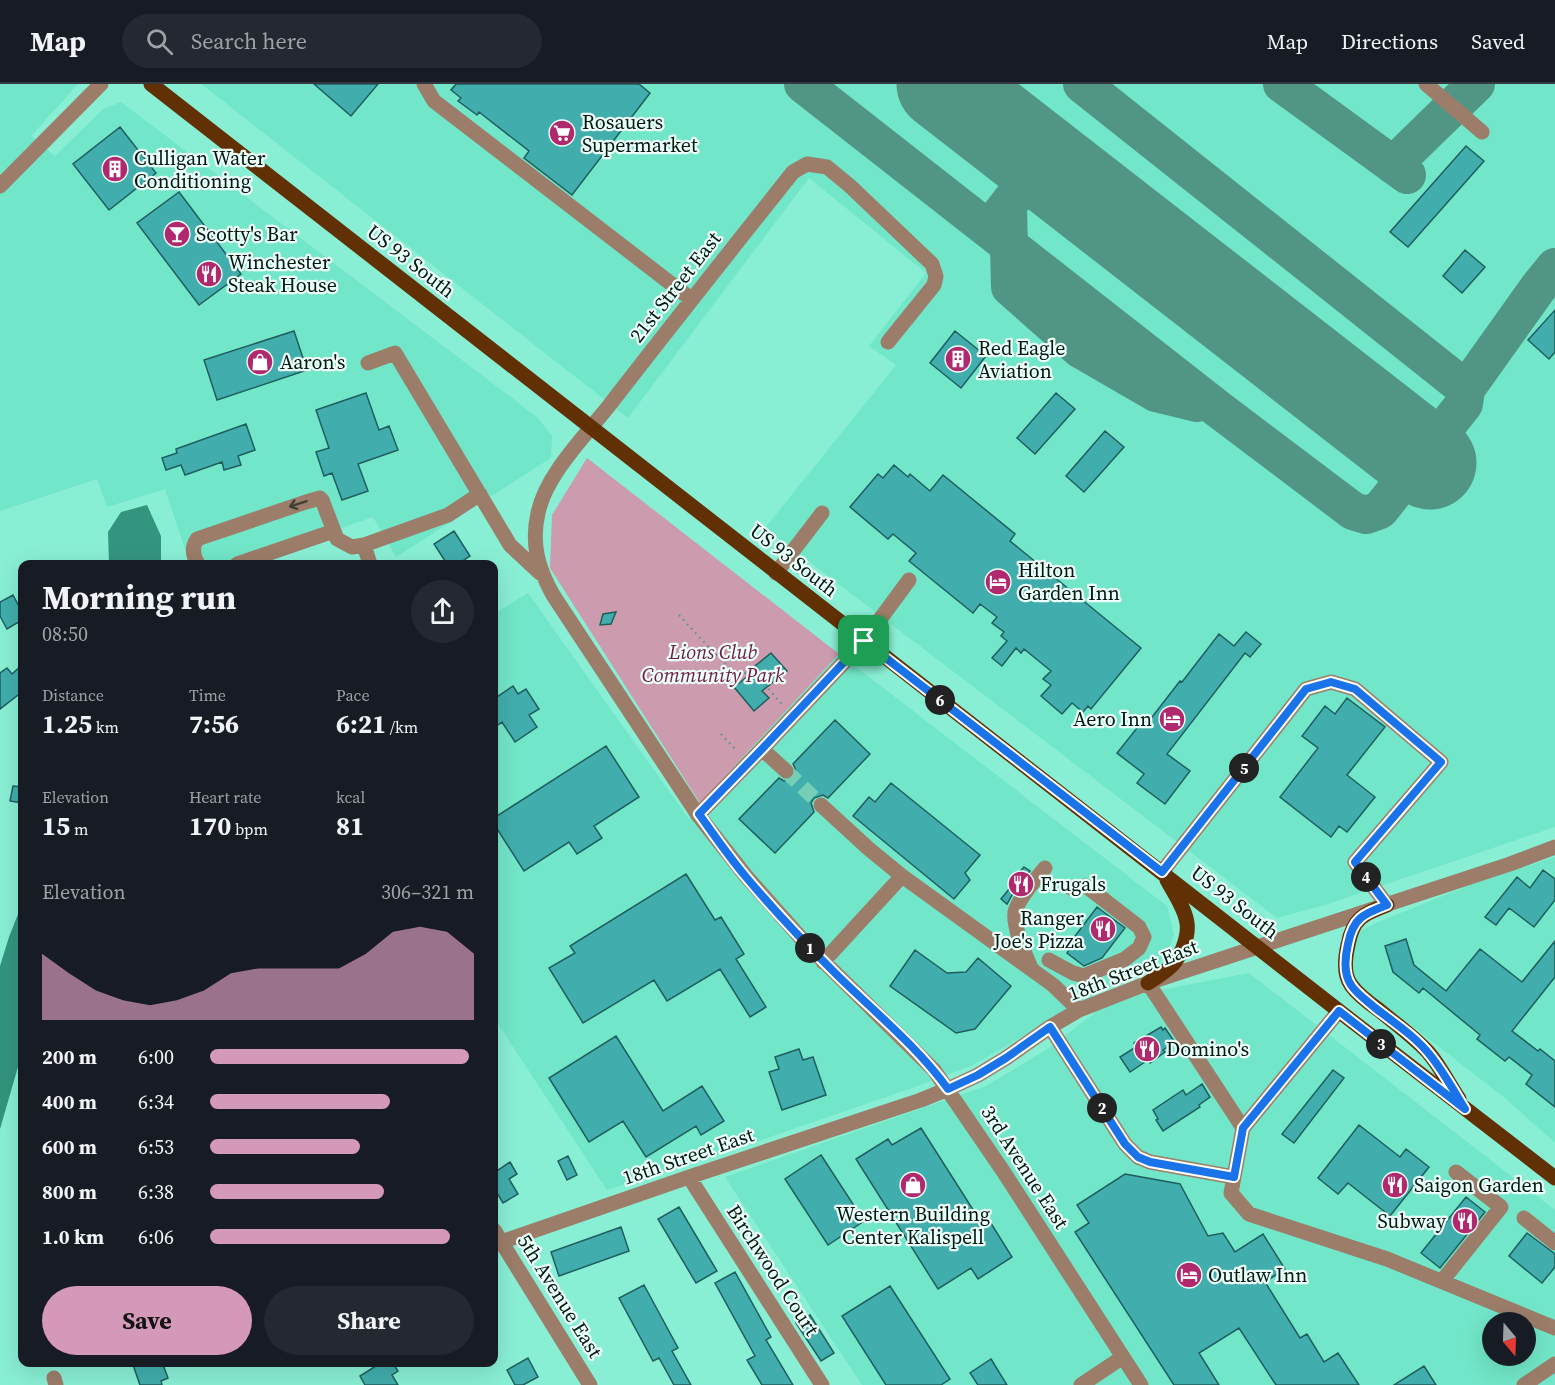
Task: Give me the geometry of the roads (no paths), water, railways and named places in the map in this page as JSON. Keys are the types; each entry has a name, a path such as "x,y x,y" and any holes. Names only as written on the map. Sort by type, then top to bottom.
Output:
{"main road":[{"name":"US 93 South","path":"151,84 1555,1178"},
{"path":"1148,982 1170,968 1186,940 1187,923 1182,908 1162,872"},
{"path":"1387,905 1366,913 1356,921 1350,932 1345,959 1350,984 1363,998 1412,1036 1430,1054 1465,1109"}],"street":[{"path":"0,186 101,84"},
{"path":"424,84 434,101 691,298"},
{"path":"1426,84 1482,132"},
{"name":"21st Street East","path":"591,429 691,298 793,172 807,164 827,167 932,264 936,276 934,285 888,342"},
{"path":"368,363 395,353 510,544 542,575"},
{"name":"3rd Avenue East","path":"591,429 562,465 545,493 538,512 535,535 537,558 542,575 553,596 699,814 746,876 824,962 934,1070 1004,1171 1141,1385"},
{"path":"196,560 193,549 197,539 320,498 336,539 355,548 448,516 480,494"},
{"path":"776,573 822,513"},
{"path":"249,560 334,531"},
{"path":"364,545 369,560"},
{"path":"699,814 864,641 909,580"},
{"path":"1162,872 1306,689 1331,682 1355,689 1441,762 1355,862 1387,905"},
{"path":"762,749 786,771"},
{"path":"821,805 902,876 1031,968 1079,1010"},
{"name":"18th Street East","path":"498,1236 689,1177 921,1100 978,1075 1079,1010 1148,982 1387,905 1555,847"},
{"path":"1031,968 1017,933 1015,912 1025,893 1045,868"},
{"path":"824,962 902,876"},
{"path":"1049,960 1073,973 1084,976 1125,959 1139,948 1143,937 1138,927 1086,886 1071,888"},
{"path":"1148,982 1243,1128"},
{"path":"1339,1011 1243,1128 1232,1193 1249,1214 1387,1259 1555,1328"},
{"path":"1050,1027 1125,1144 1138,1157 1150,1162 1234,1177"},
{"path":"1442,1281 1501,1207 1456,1172"},
{"name":"Birchwood Court","path":"689,1177 822,1385"},
{"path":"1524,1218 1555,1243"},
{"name":"5th Avenue East","path":"498,1238 590,1385"},
{"path":"1081,1385 1123,1357"},
{"path":"1524,1385 1555,1364"}],"water":[{"path":"147,505 161,536 161,560 109,560 108,532 121,512"},
{"path":"18,914 18,1067 0,1129 0,966"}],"tunnel":[{"path":"786,771 821,805"}],"place":[{"name":"Rosauers Supermarket","path":"562,133"},
{"name":"Culligan Water Conditioning","path":"115,169"},
{"name":"Scotty's Bar","path":"177,234"},
{"name":"Winchester Steak House","path":"209,274"},
{"name":"Red Eagle Aviation","path":"958,359"},
{"name":"Aaron's","path":"260,362"},
{"name":"Hilton Garden Inn","path":"998,582"},
{"name":"Aero Inn","path":"1172,719"},
{"name":"Frugals","path":"1021,884"},
{"name":"Ranger Joe's Pizza","path":"1103,929"},
{"name":"Domino's","path":"1147,1049"},
{"name":"Western Building Center Kalispell","path":"913,1185"},
{"name":"Saigon Garden","path":"1395,1185"},
{"name":"Subway","path":"1465,1221"},
{"name":"Outlaw Inn","path":"1189,1275"}],"park label":[{"name":"Lions Club Community Park","path":"713,664"}]}
